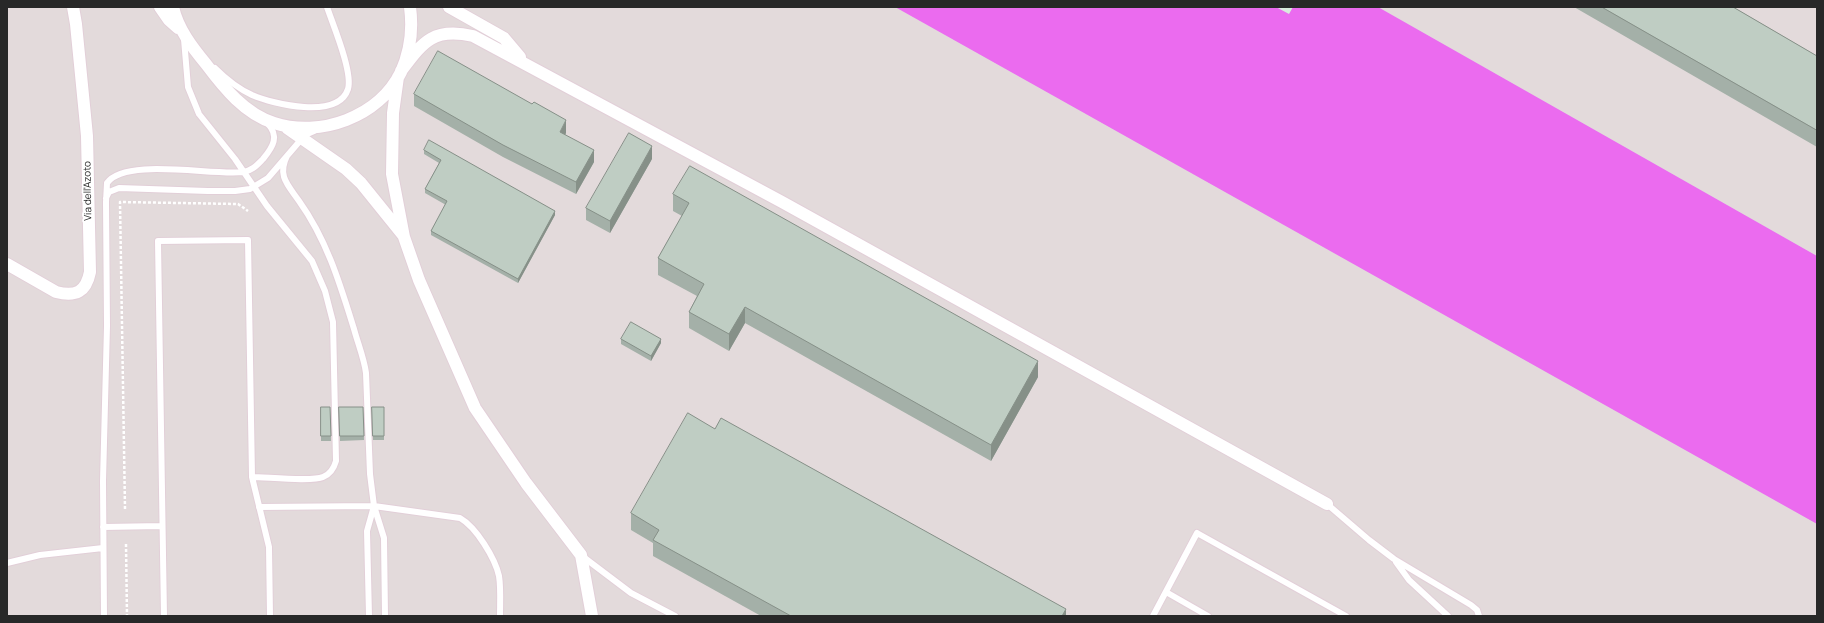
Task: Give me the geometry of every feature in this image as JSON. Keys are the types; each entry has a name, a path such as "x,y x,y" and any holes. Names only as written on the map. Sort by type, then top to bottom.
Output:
{"street":[{"name":"Via dell'Azoto","path":"7,264 56,292 65,294 75,293 82,290 88,283 90,272 87,136 73,7"},
{"path":"160,7 169,20 184,33"},
{"path":"173,7 184,33 192,47 231,94 260,117 284,126 302,137 346,169 361,183 404,237"},
{"path":"410,7 411,36 399,74 393,113 392,174 404,237 419,280 475,408 526,483 581,555 592,616"},
{"path":"449,7 504,38 524,63"},
{"path":"284,126 300,128 328,126 352,118 368,108 387,90 420,46 428,40 443,34 464,34 473,36 789,205 1327,504"}],"lane":[{"path":"192,47 224,76 252,95 268,101 296,107 307,108 326,106 341,99 346,94 349,84 347,69 327,7"},
{"path":"184,33 186,74 192,101 199,114 235,159 267,206 312,261 329,305 333,338 335,467 328,475 317,479 252,476"},
{"path":"244,172 254,168 274,144 275,138 272,127 260,117"},
{"path":"255,187 268,178 302,137 328,126"},
{"path":"287,156 282,170 285,181 310,218 325,244 339,279 357,342 364,358 366,373 370,474 374,506 384,538 385,616"},
{"name":"Via dell'Azoto","path":"106,202 106,188 110,178 128,171 154,169 244,172"},
{"name":"Via dell'Azoto","path":"106,202 109,192 118,188 235,192 255,187"},
{"path":"104,616 103,527 107,326 106,202"},
{"path":"164,616 158,241 248,240 252,476 269,547 270,616"},
{"path":"1327,504 1368,540 1394,559 1471,605 1477,610 1479,616"},
{"path":"369,616 367,531 374,506"},
{"path":"259,507 374,506 460,518 475,532 495,564 499,576 500,616"},
{"path":"103,527 162,526"},
{"path":"1153,616 1197,533 1346,616"},
{"path":"7,563 40,555 103,548"},
{"path":"581,555 631,593 675,616"},
{"path":"1394,559 1409,580 1448,616"},
{"path":"1166,592 1208,616"}],"path":[{"path":"125,509 120,202 238,204 248,211"},
{"path":"126,544 127,616"}],"shaded area":[{"path":"7,7 895,7 1817,524 1817,616 7,616"},
{"path":"895,7 1276,7 1289,14 1293,7 1378,7 1817,256 1817,524"},
{"path":"1378,7 1817,7 1817,256"}],"building":[{"path":"1602,7 1733,7 1817,56 1817,130"},
{"path":"438,51 532,104 534,102 566,120 560,132 594,150 576,182 503,145 414,94"},
{"path":"629,133 652,146 610,221 586,208"},
{"path":"429,140 555,211 518,279 431,231 447,201 425,189 441,160 424,150"},
{"path":"690,166 1038,361 991,445 745,307 729,334 689,312 704,284 658,258 689,203 673,194"},
{"path":"631,322 661,339 651,356 621,339"},
{"path":"321,407 330,407 331,436 321,436"},
{"path":"339,407 363,407 364,436 340,436"},
{"path":"372,407 384,407 384,436 373,436"},
{"path":"688,413 715,429 721,418 1066,609 1062,616 791,616 653,540 659,530 631,513"}]}
